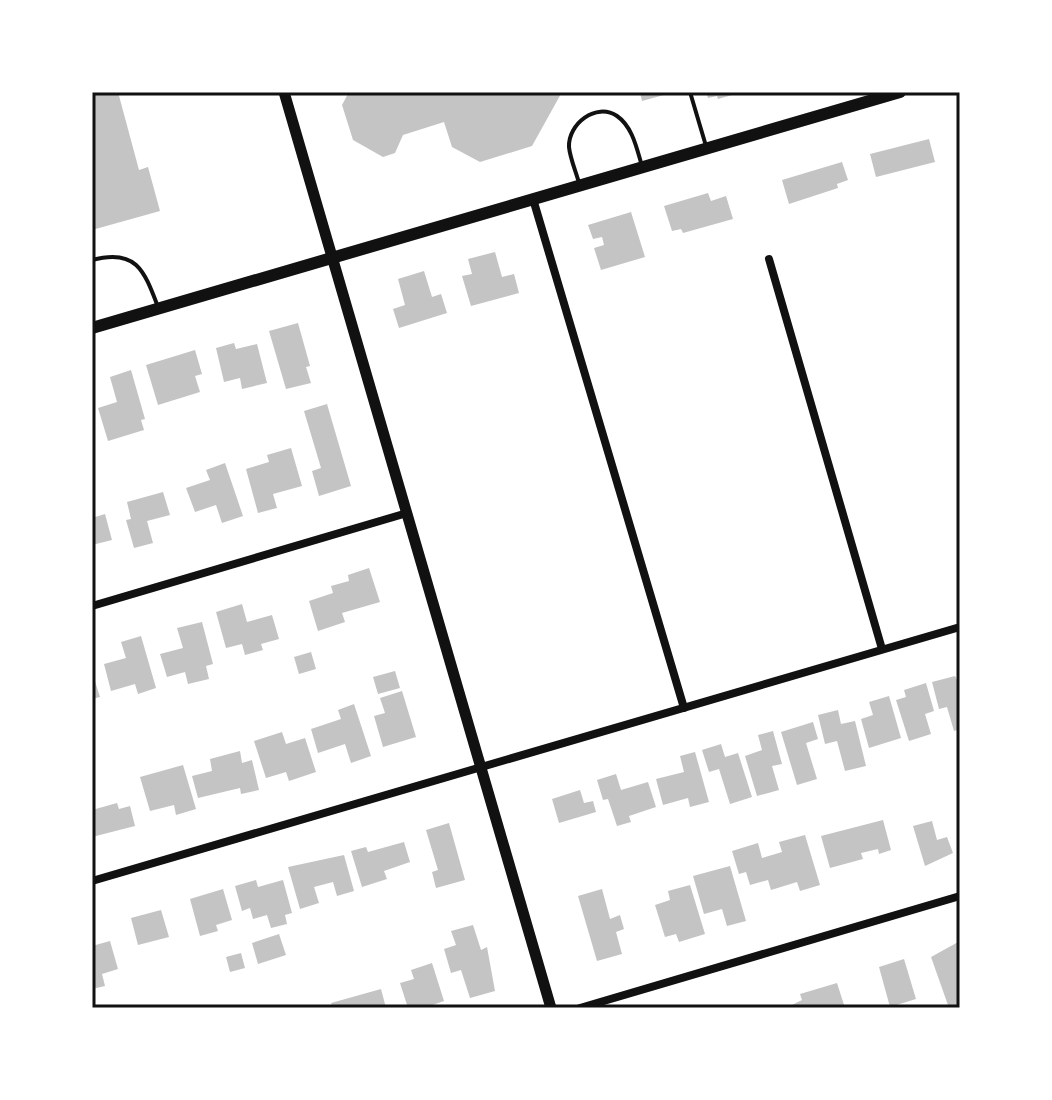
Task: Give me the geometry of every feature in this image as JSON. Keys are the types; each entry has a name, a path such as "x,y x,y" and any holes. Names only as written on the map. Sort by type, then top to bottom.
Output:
{"main road":[{"path":"92,328 894,93"}],"street":[{"path":"284,92 551,1008"},
{"path":"533,199 684,708"},
{"path":"769,259 882,649"},
{"path":"92,606 407,513"},
{"path":"92,881 960,627"},
{"path":"580,1008 960,896"}],"lane":[{"path":"690,92 707,148"},
{"path":"580,185 569,146 573,127 588,116 605,113 617,116 633,137 643,166"},
{"path":"92,260 118,255 128,258 145,276 159,309"}],"building":[{"path":"92,92 118,92 139,170 148,167 160,211 92,230"},
{"path":"349,92 562,92 532,146 480,162 452,147 444,122 403,135 395,153 383,157 353,140 342,105"},
{"path":"640,92 671,92 671,93 642,101"},
{"path":"706,92 739,93 718,99 717,96 708,98"},
{"path":"929,139 935,162 876,177 870,154"},
{"path":"842,162 848,180 837,184 838,188 789,204 782,180"},
{"path":"708,193 711,201 726,196 733,219 683,233 681,229 672,231 664,206"},
{"path":"631,212 645,257 601,270 594,248 604,245 602,237 593,239 588,225"},
{"path":"495,252 502,277 514,274 519,293 471,306 462,276 472,274 468,259"},
{"path":"424,271 432,297 441,294 447,313 399,328 393,309 405,305 398,279"},
{"path":"298,323 310,366 306,367 311,383 286,389 269,331"},
{"path":"234,343 236,349 257,344 267,383 242,389 240,378 224,382 216,348"},
{"path":"195,350 202,374 195,376 200,392 158,405 146,365"},
{"path":"131,370 145,419 141,420 144,430 108,441 98,408 117,402 110,377"},
{"path":"327,404 351,486 319,496 312,471 321,468 304,411"},
{"path":"291,448 302,486 273,494 277,508 258,513 246,469 269,462 267,455"},
{"path":"225,463 243,516 222,523 216,505 195,512 186,488 210,480 206,470"},
{"path":"163,492 170,515 147,521 153,543 134,548 126,520 131,519 127,502"},
{"path":"105,514 112,540 92,545 92,518"},
{"path":"369,568 380,602 342,613 345,622 318,631 309,601 333,593 331,586 349,581 348,575"},
{"path":"242,604 247,622 272,615 279,639 261,644 263,650 245,655 242,644 226,648 216,612"},
{"path":"202,622 213,664 206,666 209,679 188,684 185,672 167,677 160,654 183,648 177,628"},
{"path":"141,636 156,688 138,694 135,684 111,691 104,664 126,658 121,642"},
{"path":"311,652 316,669 299,674 294,657"},
{"path":"395,671 400,688 378,694 373,677"},
{"path":"92,672 100,697 92,699"},
{"path":"955,676 960,685 960,729 954,731 947,707 939,709 932,682"},
{"path":"926,683 934,711 925,714 931,734 909,741 896,700 906,697 904,690"},
{"path":"402,691 416,737 383,747 374,716 385,713 380,698"},
{"path":"889,696 901,738 869,748 861,719 873,715 869,702"},
{"path":"354,704 371,756 351,763 345,744 318,753 311,729 341,719 338,710"},
{"path":"838,710 841,724 855,721 866,766 845,771 837,741 825,744 818,715"},
{"path":"813,722 818,739 806,743 817,779 797,785 781,732"},
{"path":"773,731 782,764 772,766 779,790 757,796 745,756 762,750 758,735"},
{"path":"282,732 286,744 305,738 316,772 289,781 286,772 266,778 254,741"},
{"path":"721,744 725,757 738,753 752,797 730,804 719,769 709,772 702,750"},
{"path":"240,751 242,763 252,760 259,790 241,794 240,788 198,798 192,776 212,771 210,759"},
{"path":"695,752 709,802 690,807 688,798 663,805 656,779 684,772 680,756"},
{"path":"183,765 196,809 176,815 174,805 150,811 140,777"},
{"path":"616,774 621,790 648,782 656,807 629,816 631,822 617,826 608,799 603,800 597,780"},
{"path":"580,790 584,803 593,801 596,812 559,823 552,799"},
{"path":"117,803 119,809 130,806 135,826 92,837 92,810"},
{"path":"883,820 891,850 879,854 878,849 861,853 863,859 830,868 821,836"},
{"path":"932,821 937,840 947,837 953,853 925,866 913,826"},
{"path":"449,823 465,880 436,888 432,872 438,870 426,830"},
{"path":"805,835 820,885 800,891 797,882 771,890 768,880 750,885 746,872 739,874 732,851 758,843 762,858 782,852 779,842"},
{"path":"404,842 410,862 384,871 387,879 362,887 351,851 366,847 368,852"},
{"path":"344,855 354,891 337,896 333,882 314,887 319,903 300,909 288,867"},
{"path":"730,866 746,921 727,926 722,909 704,914 693,876"},
{"path":"256,880 258,887 283,880 292,913 285,915 287,924 271,928 267,915 253,919 250,908 242,911 235,886"},
{"path":"690,885 705,934 679,942 676,934 665,937 655,905 670,900 668,891"},
{"path":"223,889 232,920 216,925 218,931 200,936 190,899"},
{"path":"602,889 610,919 620,915 624,929 616,932 622,954 597,961 578,896"},
{"path":"161,910 169,937 138,945 131,918"},
{"path":"473,925 481,950 487,947 495,991 470,998 461,970 451,973 444,949 456,945 451,931"},
{"path":"279,934 286,955 258,964 252,943"},
{"path":"110,941 118,969 102,974 105,986 92,989 92,946"},
{"path":"960,941 960,1004 949,1008 931,957"},
{"path":"241,953 245,968 230,972 226,957"},
{"path":"904,959 916,999 890,1007 879,967"},
{"path":"432,963 444,1001 424,1008 408,1008 400,983 414,979 411,970"},
{"path":"837,983 845,1008 786,1008 802,1000 800,994"},
{"path":"381,989 386,1008 333,1008 331,1003"}]}
